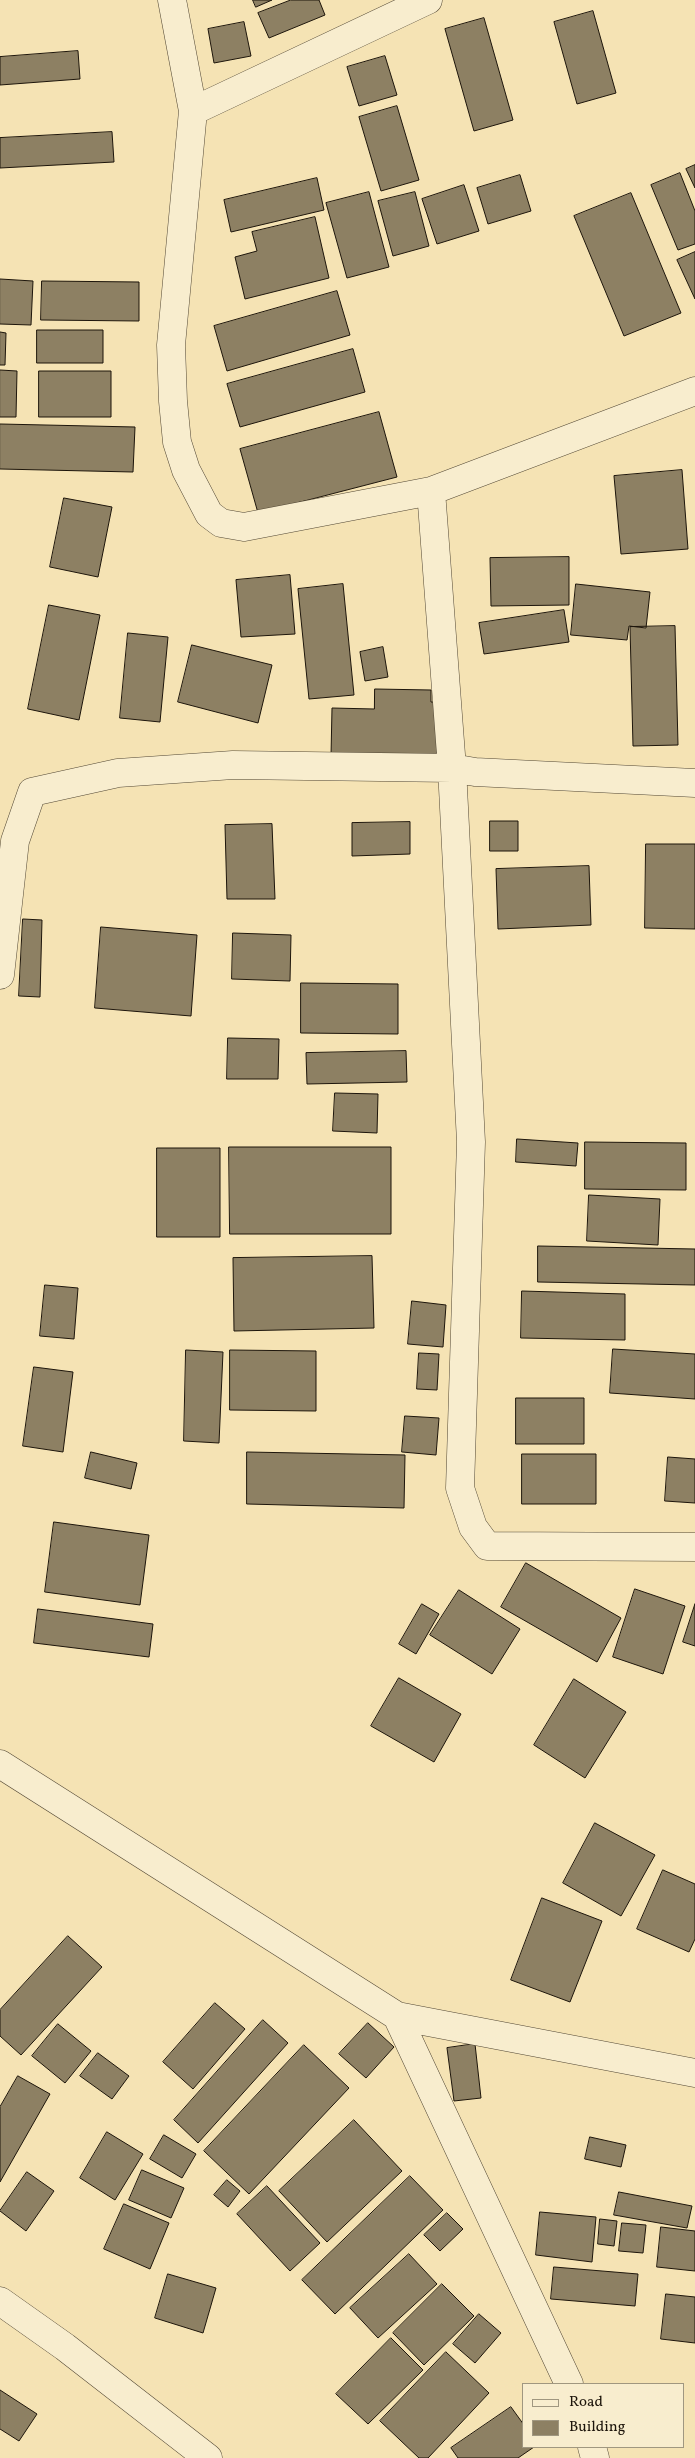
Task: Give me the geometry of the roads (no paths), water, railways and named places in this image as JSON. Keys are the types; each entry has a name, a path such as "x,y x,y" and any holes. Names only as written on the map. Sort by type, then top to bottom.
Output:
{"street":[{"path":"172,0 193,111 171,345 173,401 180,451 198,495 209,514 222,523 244,526 432,491 695,391"},
{"path":"193,111 428,0"},
{"path":"432,491 452,768 471,1142 460,1488 473,1527 487,1546 695,1547"},
{"path":"0,975 14,841 32,792 118,773 233,765 452,768 476,772 695,783"},
{"path":"0,1764 397,2016 695,2073"},
{"path":"397,2016 569,2383"},
{"path":"0,2302 65,2348 208,2458"}]}
